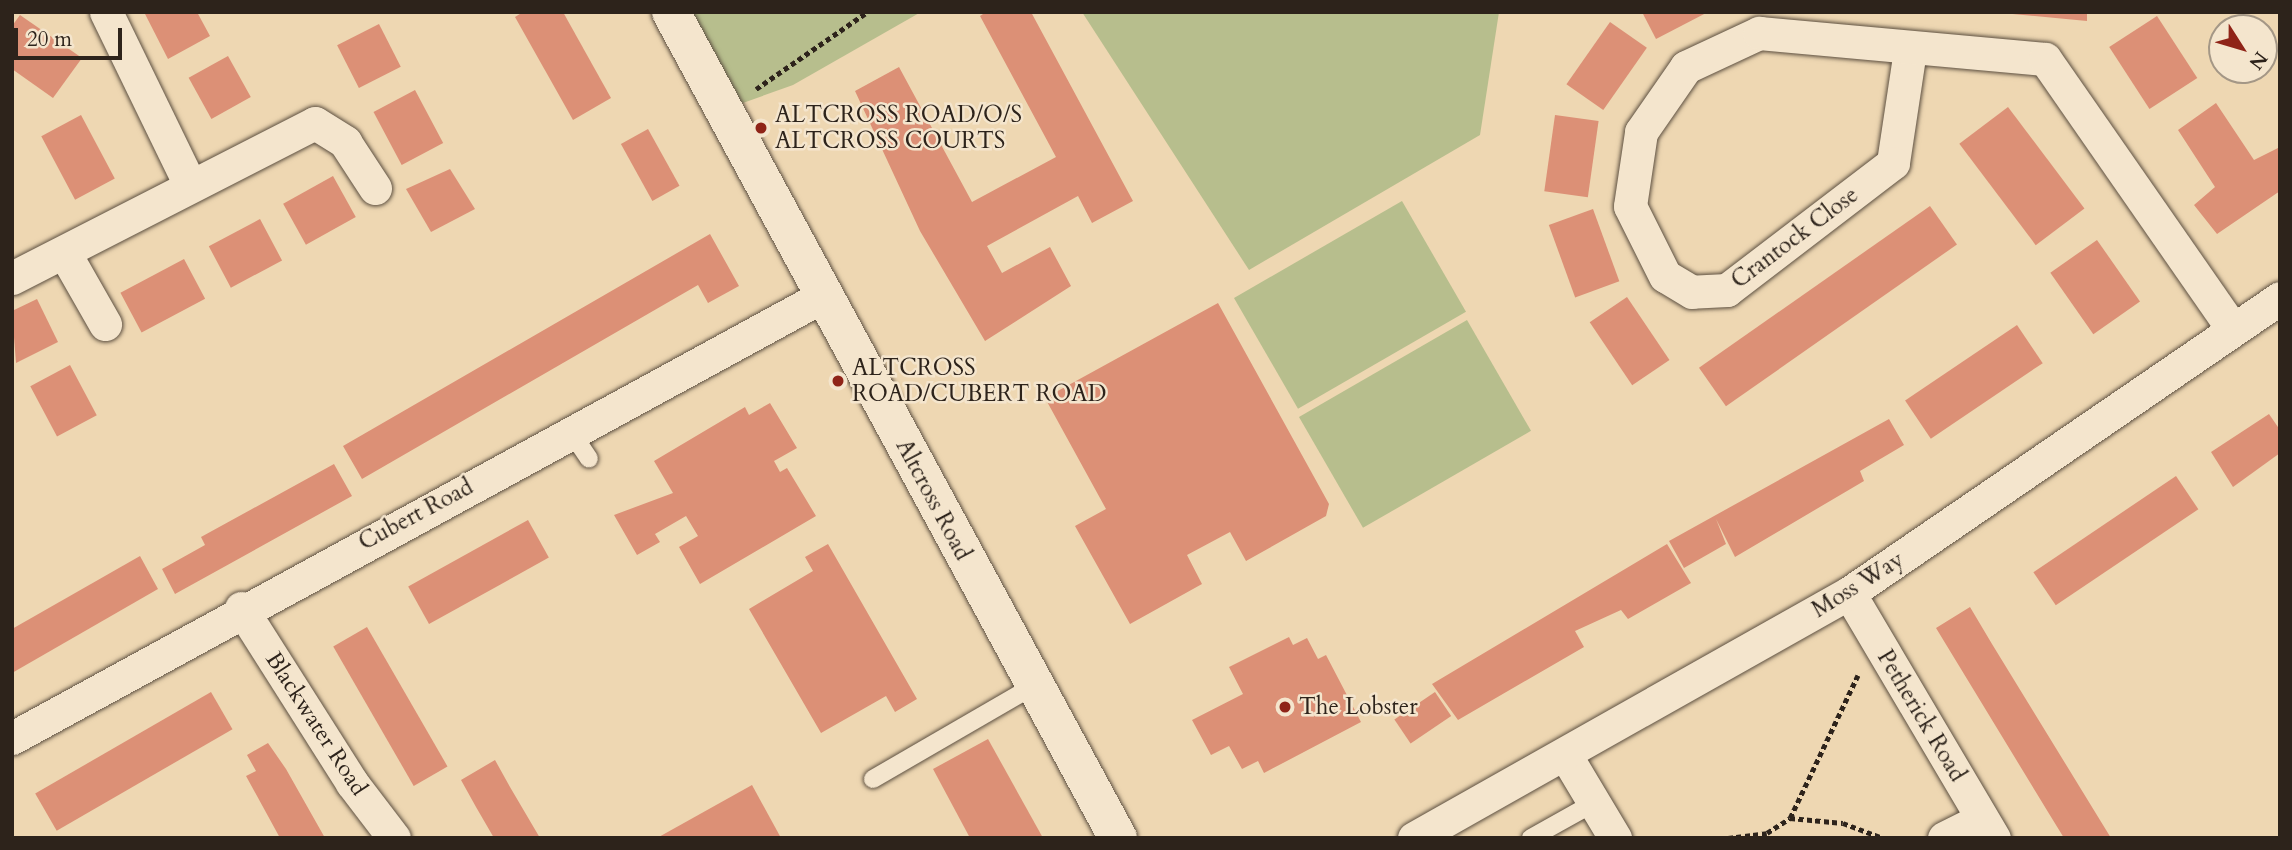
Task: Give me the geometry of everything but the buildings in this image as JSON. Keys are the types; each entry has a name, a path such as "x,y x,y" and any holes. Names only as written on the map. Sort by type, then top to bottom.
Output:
{"street":[{"path":"106,12 190,185"},
{"name":"Altcross Road","path":"671,12 726,110 1032,687 1118,838"},
{"name":"Crantock Close","path":"1910,50 1893,163 1727,290 1692,292 1665,276 1629,206 1641,132 1686,67 1759,33 1910,50 2045,59 2234,329"},
{"path":"12,278 315,123 345,142 375,188"},
{"path":"64,253 105,324"},
{"name":"Cubert Road","path":"12,738 241,608 580,445 823,296"},
{"name":"Moss Way","path":"1414,838 1566,756 1849,593 2280,298"},
{"name":"Petherick Road","path":"1849,593 1988,828"},
{"name":"Blackwater Road","path":"241,608 352,783 394,838"},
{"path":"1566,756 1615,838"},
{"path":"1944,838 1988,828"}],"lane":[{"path":"873,779 1032,687"},
{"path":"1531,838 1594,803"}],"path":[{"path":"726,110 866,12"},
{"path":"1728,838 1767,835 1790,818 1875,639"},
{"path":"1790,818 1843,823 1883,838"}],"green space":[{"path":"671,12 921,12 793,85 726,109"},
{"path":"1082,12 1499,12 1480,135 1249,270"},
{"path":"1402,201 1466,312 1298,409 1234,298"},
{"path":"1467,320 1531,431 1363,528 1299,417"}],"place":[{"name":"ALTCROSS ROAD/O/S ALTCROSS COURTS","path":"761,128"},
{"name":"ALTCROSS ROAD/CUBERT ROAD","path":"838,381"},
{"name":"The Lobster","path":"1285,707"}]}
